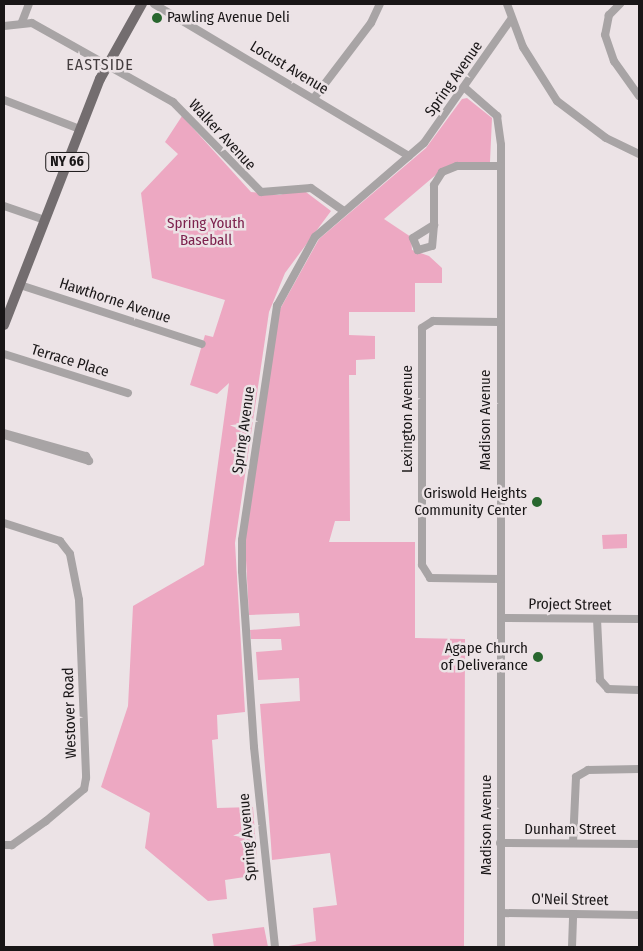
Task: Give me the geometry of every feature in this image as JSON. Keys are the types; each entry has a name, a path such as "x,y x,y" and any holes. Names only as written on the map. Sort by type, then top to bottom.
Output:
{"main road":[{"name":"NY 66","path":"4,325 80,129 108,64 142,4"}],"street":[{"path":"4,26 22,22 29,4"},
{"name":"Locust Avenue","path":"154,4 409,156"},
{"path":"314,98 371,24 380,4"},
{"path":"507,4 511,20 539,77 557,101 606,138 639,154"},
{"path":"620,4 609,15 605,36 614,61 639,96"},
{"name":"Spring Avenue","path":"275,947 254,747 242,540 277,306 303,255 343,210 409,156 465,88 511,20"},
{"name":"Walker Avenue","path":"22,22 32,23 173,102 251,186 276,193 311,188 343,210"},
{"name":"Madison Avenue","path":"465,88 497,116 500,166 501,947"},
{"path":"4,100 80,129"},
{"path":"434,225 434,184 442,172 457,166 500,166"},
{"path":"4,206 45,220"},
{"name":"Hawthorne Avenue","path":"20,285 202,344"},
{"name":"Lexington Avenue","path":"499,322 424,324 424,573 436,579 501,579"},
{"name":"Terrace Place","path":"4,354 128,393"},
{"path":"4,434 86,456 89,461 4,434"},
{"name":"Westover Road","path":"4,523 65,544 79,600 85,785 6,845"},
{"name":"Project Street","path":"501,618 639,619"},
{"path":"597,619 600,680 608,689 639,690"},
{"path":"573,843 576,777 588,770 639,769"},
{"name":"Dunham Street","path":"500,844 639,844"},
{"name":"O'Neil Street","path":"501,913 639,915"},
{"path":"572,947 573,914"}],"green space":[{"path":"467,98 492,118 490,162 445,167 384,219 411,237 412,250 429,256 442,268 442,283 415,283 415,312 349,312 349,335 375,336 375,359 356,360 356,375 349,375 350,521 335,521 329,542 415,542 415,638 465,639 464,947 283,947 316,941 313,908 337,905 330,853 272,860 260,704 300,701 299,678 258,680 256,652 282,650 281,639 251,639 250,630 300,626 299,613 249,615 245,542 279,311 319,239 426,148 462,99"},
{"name":"Spring Youth Baseball","path":"182,116 251,192 279,195 302,189 331,211 285,273 269,312 235,543 245,712 217,715 218,739 212,740 217,808 253,807 258,875 225,880 227,899 208,901 145,848 150,813 101,787 128,706 133,606 204,565 229,383 217,394 190,385 205,335 213,337 225,300 152,278 141,193 178,154 165,142"},
{"path":"627,534 627,548 603,549 602,535"},
{"path":"264,927 268,947 214,947 212,934"}],"place":[{"name":"Pawling Avenue Deli","path":"157,18"},
{"name":"Griswold Heights Community Center","path":"537,502"},
{"name":"Agape Church of Deliverance","path":"538,657"}],"district":[{"name":"EASTSIDE","path":"100,65"}]}
